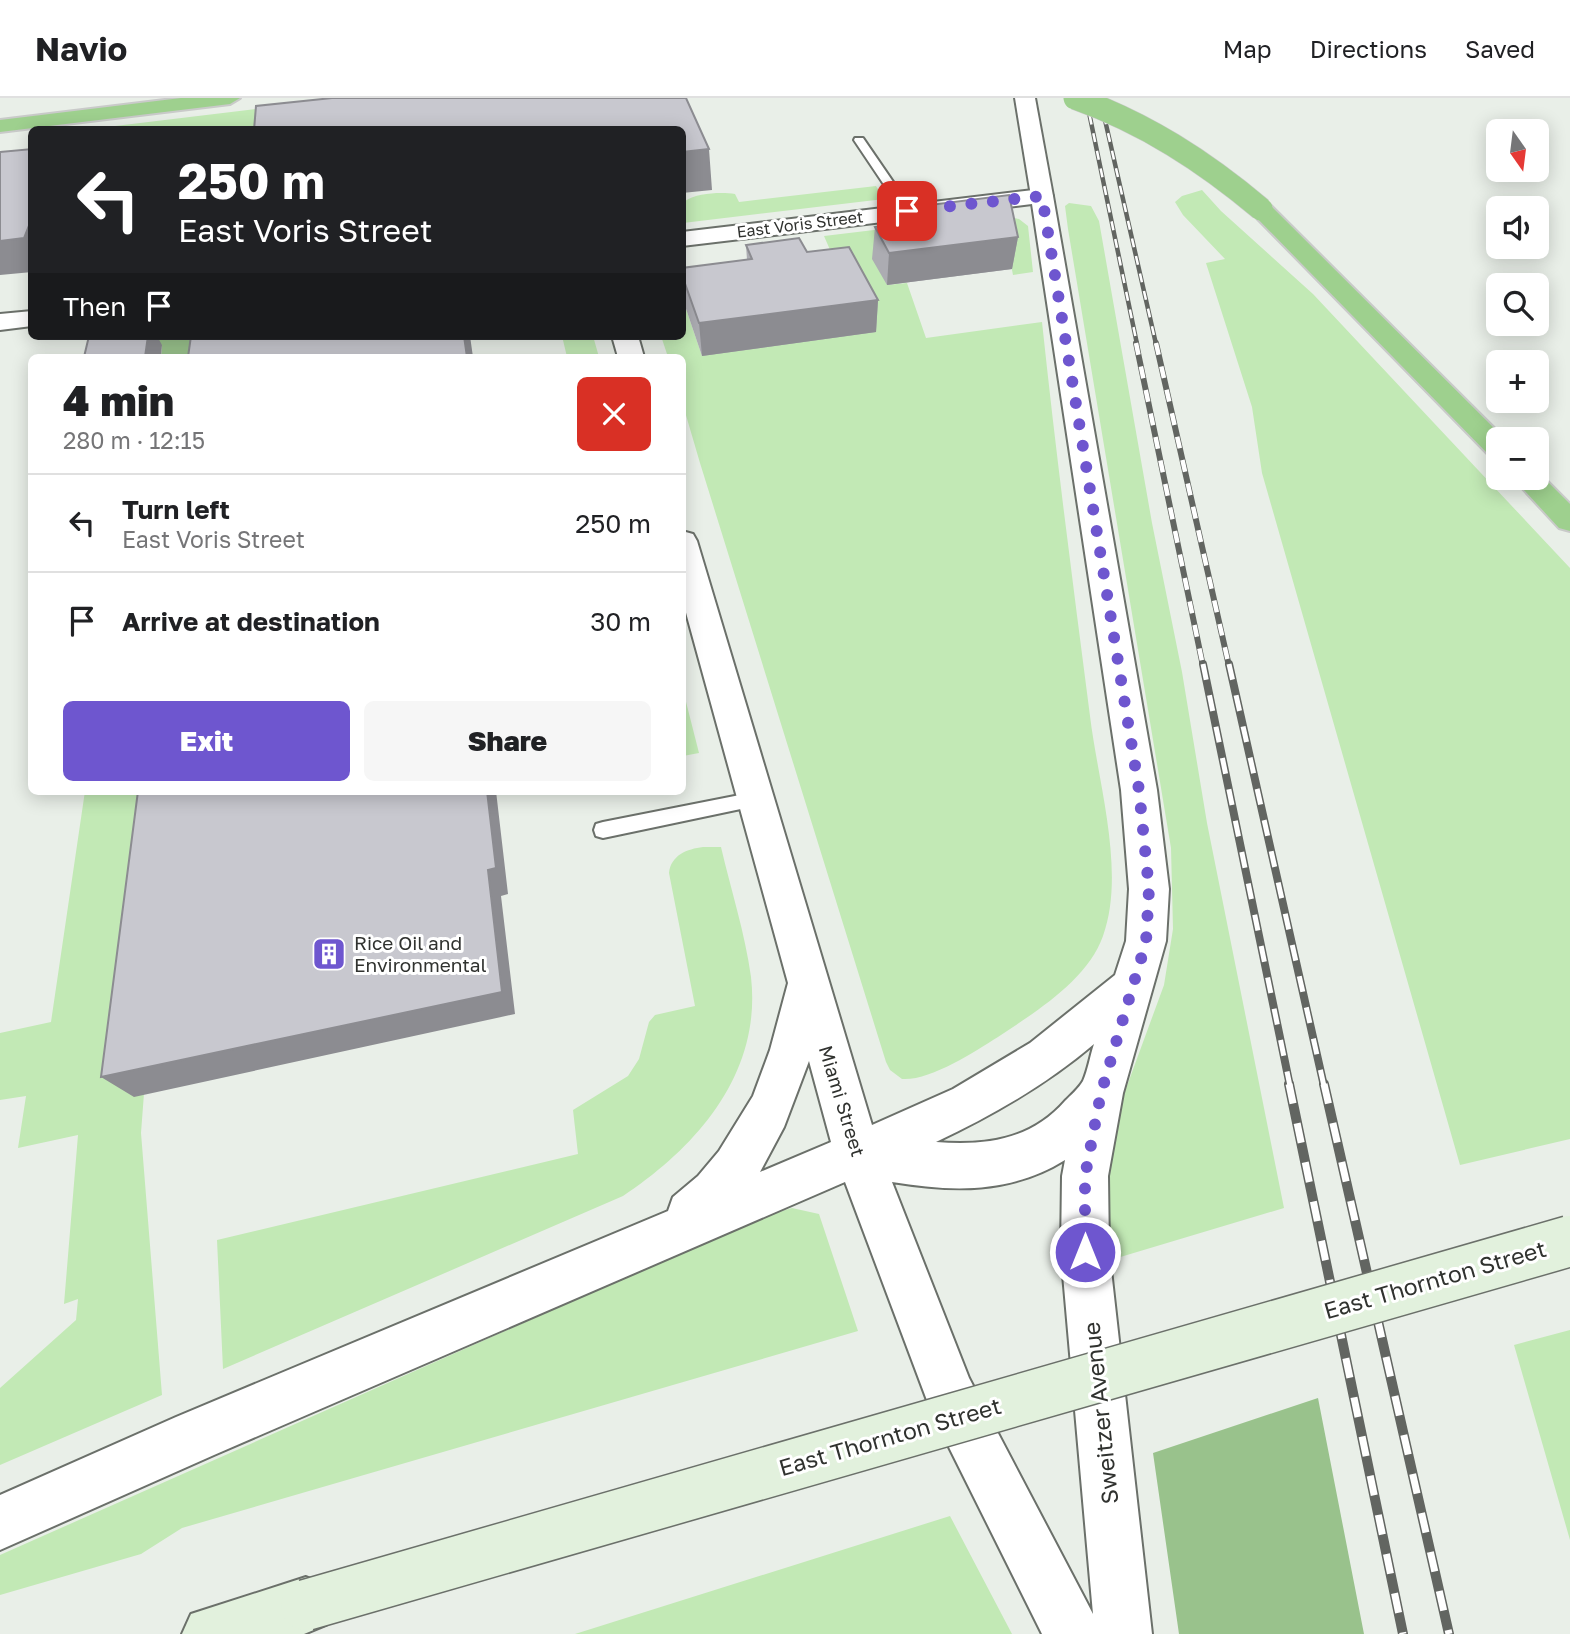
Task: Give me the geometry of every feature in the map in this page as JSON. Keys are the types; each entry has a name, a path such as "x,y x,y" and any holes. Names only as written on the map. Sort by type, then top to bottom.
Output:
{"highway":[{"path":"1075,98 1164,136 1223,177 1261,209 1486,436"},
{"path":"0,126 227,99"},
{"path":"1539,490 1570,521"}],"main road":[{"name":"East Thornton Street","path":"211,1634 1570,1241"}],"street":[{"name":"Sweitzer Avenue","path":"1025,98 1140,803 1149,889 1146,942 1130,988 1101,1093 1085,1176 1085,1252 1123,1634"},
{"name":"East Voris Street","path":"686,239 1042,196"},
{"path":"0,322 28,318"},
{"name":"Miami Street","path":"686,557 857,1152 949,1393 1072,1634"},
{"path":"659,1237 712,1197 741,1161 767,1115 795,1042 808,985"},
{"path":"0,1523 195,1436 969,1104 1045,1058 1130,988"},
{"path":"857,1152 920,1166 975,1169 1023,1158 1062,1138 1083,1119 1101,1093"}],"lane":[{"path":"859,140 907,211"},
{"path":"603,830 755,799"}],"green space":[{"path":"348,98 281,126 115,126"},
{"path":"876,186 884,199 686,223 686,200 690,198 716,193 735,194 739,202"},
{"path":"1202,190 1221,211 1313,294 1486,478 1486,490 1497,490 1570,568 1570,1139 1460,1165 1262,473 1252,407 1206,263 1225,259 1183,215 1175,202 1182,196"},
{"path":"1069,203 1091,206 1099,221 1207,823 1284,1208 1107,1261 1104,1219 1113,1124 1164,985 1173,929 1171,848 1068,229 1065,206"},
{"path":"999,215 1019,219 1028,226 1033,272 1013,275 1004,228 887,285 907,283 926,338 1042,322 1090,716 1108,827 1112,884 1109,911 1103,936 1085,967 1058,994 1012,1027 938,1071 913,1078 902,1079 890,1070 886,1062 686,415 686,354 667,354 662,340 686,340 686,309 702,356 841,275 824,236"},
{"path":"158,340 224,340 217,354 161,354 162,346"},
{"path":"563,340 594,340 598,354 566,354"},
{"path":"686,702 699,753 686,755"},
{"path":"84,795 167,795 141,1133 162,1395 0,1465 0,1388 76,1320 78,1299 64,1304 78,1135 18,1148 26,1096 0,1100 0,1033 51,1022"},
{"path":"721,847 742,928 751,977 752,1012 746,1045 735,1076 719,1104 699,1130 676,1155 623,1196 223,1369 217,1240 578,1154 573,1110 628,1076 639,1059 649,1022 655,1015 695,1006 669,873 676,857 691,849"},
{"path":"792,1208 819,1214 858,1331 182,1528 141,1554 0,1595 0,1555 762,1217"},
{"path":"1570,1330 1570,1540 1514,1345"},
{"path":"1318,1398 1364,1634 1179,1634 1153,1453"},
{"path":"950,1516 1012,1634 575,1634"}],"building":[{"path":"332,98 686,98 709,149 686,152 686,126 254,126 256,106"},
{"path":"28,149 28,228 24,238 0,241 0,152"},
{"path":"1009,195 1018,237 889,253 875,227 890,225 882,211"},
{"path":"799,238 807,252 849,247 878,300 699,323 686,286 686,267 752,259 746,245"},
{"path":"88,340 147,340 145,354 85,354"},
{"path":"190,340 465,340 467,354 188,354"},
{"name":"Rice Oil and Environmental","path":"137,795 487,795 496,868 488,870 502,992 101,1077"}],"railway":[{"path":"1086,98 1137,344"},
{"path":"1100,98 1156,344"},
{"path":"1136,343 1203,666"},
{"path":"1156,343 1229,666"},
{"path":"1203,664 1290,1086"},
{"path":"1229,664 1324,1086"},
{"path":"1289,1084 1403,1634"},
{"path":"1324,1084 1449,1634"}],"place":[{"name":"Rice Oil and Environmental","path":"329,954"}],"route":[{"path":"907,211 1042,196 1060,301 1139,790 1149,889 1146,942 1130,988 1101,1093 1085,1176 1085,1252"}]}
